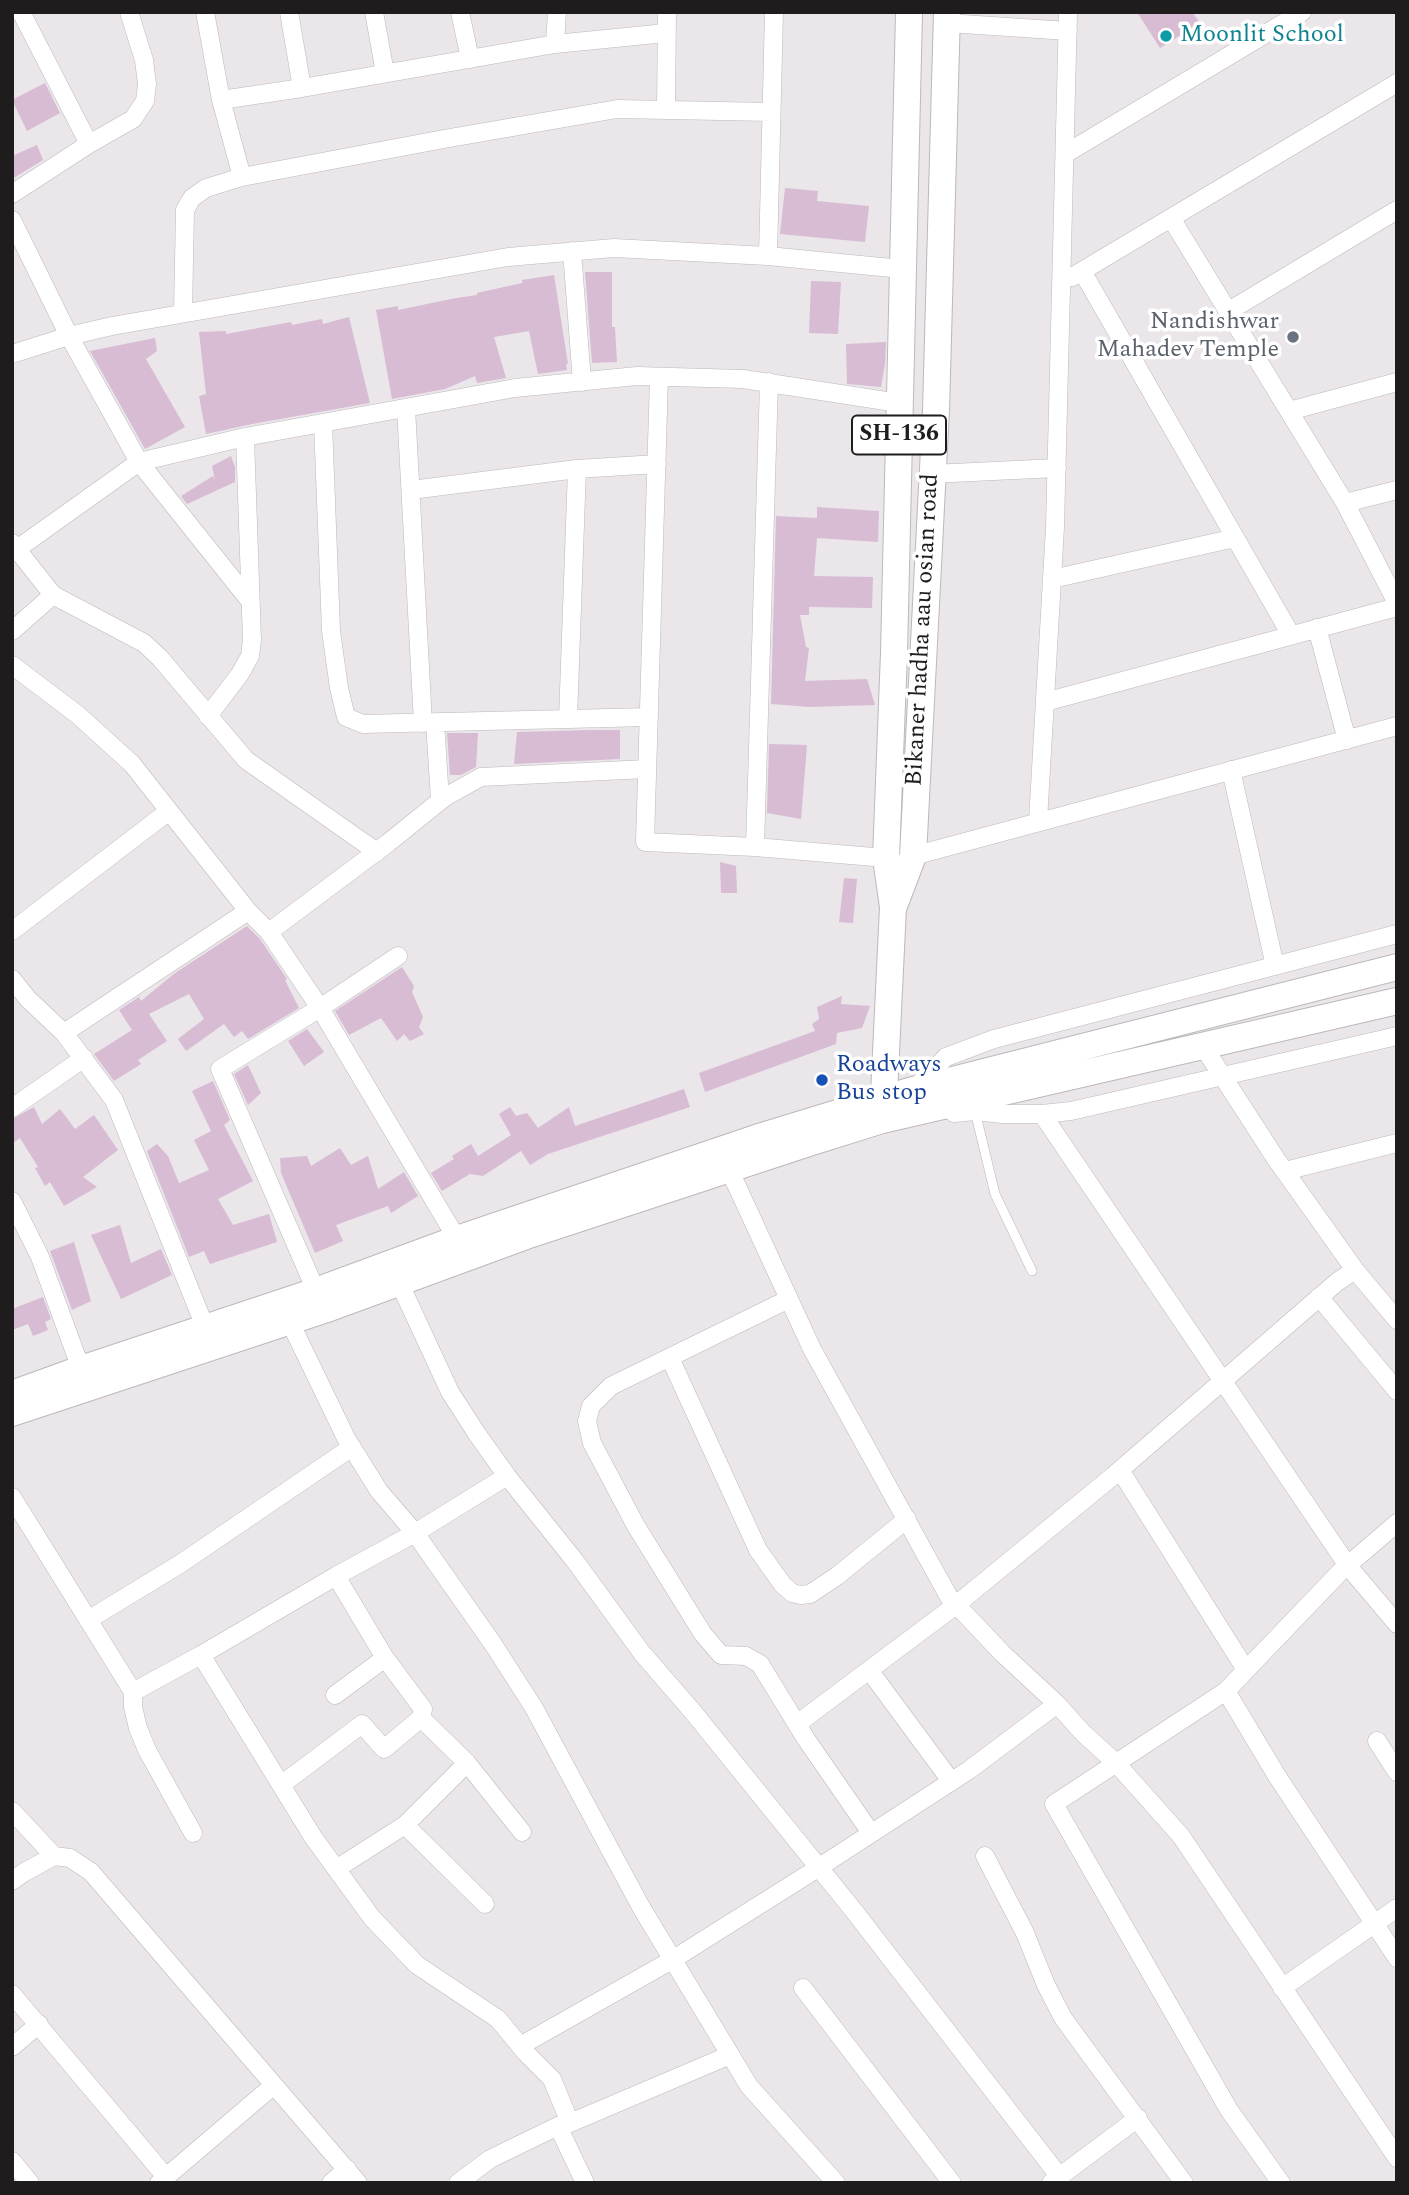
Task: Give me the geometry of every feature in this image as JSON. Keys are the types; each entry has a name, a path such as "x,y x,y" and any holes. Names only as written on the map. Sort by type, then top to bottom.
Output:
{"main road":[{"name":"Bikaner hadha aau osian road","path":"883,1110 893,907 886,858 894,653 909,12"},
{"name":"Bikaner hadha aau osian road","path":"893,907 913,856 936,410 947,18"},
{"path":"12,1413 729,1169 883,1110 913,1090 1397,967"},
{"path":"12,1394 757,1138 1203,1046 1397,1001"}],"street":[{"path":"21,12 89,144"},
{"path":"12,194 133,119 145,101 147,84 144,60 129,12"},
{"path":"205,12 221,100 242,177"},
{"path":"289,12 302,89"},
{"path":"374,12 385,73"},
{"path":"460,12 470,59"},
{"path":"555,44 557,12"},
{"path":"666,110 667,12"},
{"path":"768,256 774,12"},
{"path":"1065,154 1303,12"},
{"path":"947,18 1071,19 1057,468 1038,821"},
{"path":"221,100 302,89 555,44 666,33"},
{"path":"1062,283 1397,83"},
{"path":"183,313 185,210 192,198 206,188 242,177 617,109 771,112"},
{"path":"1229,311 1397,209"},
{"path":"1045,702 1397,605 1345,503 1171,218"},
{"path":"12,220 69,336 138,462 250,601"},
{"path":"12,354 112,326 508,257 614,248 768,256 902,270"},
{"path":"572,251 582,382"},
{"path":"1082,271 1291,635"},
{"path":"377,852 246,760 160,658 144,643 53,594 14,546 138,462 245,436 515,388 637,376 743,379 900,403"},
{"path":"659,377 645,842 755,847 886,858"},
{"path":"755,847 769,382"},
{"path":"1289,411 1397,382"},
{"path":"406,408 429,722 440,800"},
{"path":"323,423 331,631 346,717 363,724 649,717"},
{"path":"208,716 240,674 250,656 252,640 245,436"},
{"path":"411,490 577,469 657,464"},
{"path":"931,474 1057,468"},
{"path":"568,719 577,469"},
{"path":"1345,503 1397,489"},
{"path":"1052,579 1235,538"},
{"path":"12,631 53,594"},
{"path":"1317,628 1347,740"},
{"path":"12,665 78,715 123,756 248,911 270,932 320,1008 457,1239"},
{"path":"913,856 1397,726"},
{"path":"270,932 377,852 440,800 481,777 647,769"},
{"path":"1231,771 1275,966"},
{"path":"12,931 169,811"},
{"path":"64,1033 248,911"},
{"path":"913,1090 946,1057 994,1039 1397,934"},
{"path":"316,1291 220,1069 398,957"},
{"path":"12,979 28,999 64,1033 114,1100 205,1327"},
{"path":"883,1110 1002,1114 1071,1111 1397,1036"},
{"path":"1203,1046 1285,1171 1355,1270 1397,1320"},
{"path":"12,1108 84,1058"},
{"path":"1042,1114 1348,1566 1397,1623"},
{"path":"1285,1171 1397,1143"},
{"path":"729,1169 812,1349 949,1597 1002,1653 1057,1703 1083,1733 1116,1763 1181,1836 1397,2158"},
{"path":"12,1202 40,1257 81,1369"},
{"path":"797,1724 956,1605 1120,1470 1319,1297 1355,1270"},
{"path":"399,1282 450,1392 507,1476 575,1561 642,1653 854,1911 1055,2180 1138,2118"},
{"path":"1319,1297 1397,1391"},
{"path":"789,1299 611,1387 591,1406 587,1421 592,1443 636,1526 703,1634 721,1655 746,1656 760,1664 871,1833"},
{"path":"289,1320 352,1447 379,1492 415,1533 534,1708 672,1960 749,2086 836,2183"},
{"path":"670,1358 758,1550 783,1585 792,1592 810,1594 837,1576 907,1519"},
{"path":"88,1620 180,1564 352,1447"},
{"path":"1120,1470 1245,1670"},
{"path":"133,1692 415,1533 507,1476"},
{"path":"12,1497 133,1692 133,1707 147,1750 193,1833"},
{"path":"1281,2183 1229,2110 1054,1804 1226,1691 1348,1566 1397,1522"},
{"path":"281,1785 362,1724 384,1749 421,1718 423,1709 385,1658 336,1576"},
{"path":"201,1655 313,1838 372,1918 417,1965 498,2019 552,2079 564,2125 585,2183"},
{"path":"335,1695 385,1658"},
{"path":"869,1670 951,1781"},
{"path":"1226,1691 1397,1958"},
{"path":"520,2046 672,1960 818,1868 951,1781 1057,1703"},
{"path":"421,1718 467,1763 522,1832"},
{"path":"1377,1741 1397,1772"},
{"path":"336,1869 405,1825 467,1763"},
{"path":"12,1811 54,1856"},
{"path":"405,1825 485,1904"},
{"path":"12,1881 54,1856 70,1858 91,1872 352,2176 331,2183"},
{"path":"985,1856 1025,1933 1063,2018 1184,2183"},
{"path":"1282,1988 1397,1908"},
{"path":"803,1988 952,2183"},
{"path":"12,1994 163,2180 274,2085"},
{"path":"12,2047 39,2024"},
{"path":"458,2183 490,2159 730,2055"},
{"path":"12,2161 30,2183"}],"lane":[{"path":"975,1111 995,1194 1032,1271"}],"building":[{"name":"Moonlit School","path":"1137,12 1192,12 1200,23 1160,48"},
{"path":"45,83 60,113 27,131 12,100"},
{"path":"37,145 43,160 12,179 12,156"},
{"path":"785,188 818,191 817,201 869,206 865,242 780,234"},
{"path":"585,272 612,272 612,327 615,327 617,362 592,363"},
{"path":"554,275 567,370 538,374 529,331 494,337 506,378 477,383 475,376 445,389 392,399 376,310 398,306 398,310 477,295 522,283 522,280"},
{"path":"811,281 841,282 838,334 809,333"},
{"path":"349,317 370,403 206,434 199,396 206,394 199,332 226,331 226,334 291,322 292,325 322,319 323,324"},
{"path":"155,338 157,351 146,359 185,427 145,449 90,351"},
{"path":"886,342 881,387 847,384 846,344"},
{"path":"231,456 235,467 235,482 187,504 181,496 213,476 215,480 212,466"},
{"path":"817,507 879,511 878,542 817,538 814,576 873,577 872,608 809,607 809,615 800,615 806,647 809,648 805,681 867,679 875,705 809,707 771,704 776,516 817,518"},
{"path":"620,730 620,759 514,764 517,732"},
{"path":"447,733 478,733 476,767 461,775 450,775"},
{"path":"769,744 807,745 801,819 767,813"},
{"path":"720,862 736,866 737,893 721,893"},
{"path":"844,878 857,879 853,923 839,922"},
{"path":"247,926 260,939 287,979 285,980 299,1008 248,1039 242,1031 234,1037 224,1024 186,1051 178,1039 204,1019 189,994 149,1014 167,1041 138,1060 141,1064 114,1081 94,1054 132,1030 119,1010 139,997 141,1001 175,973"},
{"path":"402,967 414,986 412,992 423,1017 419,1027 424,1034 410,1041 404,1034 397,1041 381,1018 349,1035 335,1011"},
{"path":"842,996 841,1004 870,1006 862,1028 837,1033 836,1044 705,1092 699,1073 815,1031 812,1024 819,1019 817,1007"},
{"path":"307,1029 324,1052 304,1066 288,1041"},
{"path":"248,1065 261,1093 248,1105 234,1074"},
{"path":"213,1081 230,1120 224,1125 253,1181 218,1199 233,1225 269,1214 277,1242 210,1264 204,1251 189,1257 147,1151 157,1144 168,1156 179,1183 209,1170 194,1140 211,1131 192,1091"},
{"path":"684,1089 690,1107 548,1154 530,1165 521,1151 483,1176 470,1174 442,1191 431,1173 454,1159 452,1156 471,1144 478,1156 511,1135 499,1114 510,1107 516,1116 527,1113 538,1128 569,1107 575,1126"},
{"path":"34,1107 42,1124 60,1109 75,1129 94,1115 118,1150 83,1177 97,1187 64,1206 50,1182 45,1186 35,1168 38,1167 20,1138 12,1144 12,1119"},
{"path":"340,1148 351,1165 368,1156 378,1189 404,1172 418,1196 391,1213 388,1206 336,1225 343,1241 315,1253 281,1173 280,1158 307,1156 311,1166"},
{"path":"120,1225 131,1263 161,1249 172,1275 121,1299 91,1235"},
{"path":"74,1242 91,1301 72,1310 50,1251"},
{"path":"43,1297 51,1319 45,1322 48,1330 33,1336 28,1324 12,1330 12,1309"}],"place":[{"name":"Moonlit School","path":"1166,36"},
{"name":"Nandishwar Mahadev Temple","path":"1293,337"},
{"name":"Roadways Bus stop","path":"822,1080"}]}
